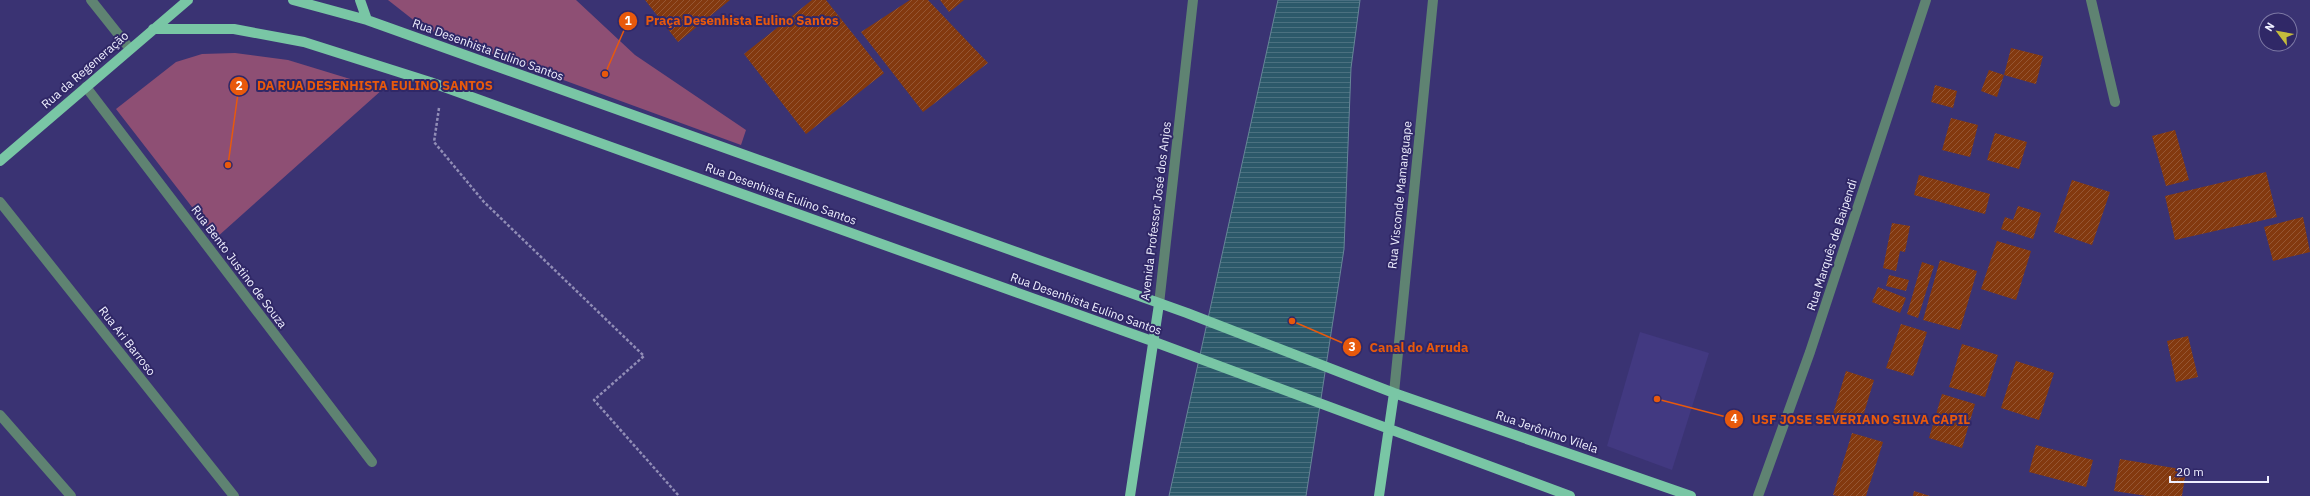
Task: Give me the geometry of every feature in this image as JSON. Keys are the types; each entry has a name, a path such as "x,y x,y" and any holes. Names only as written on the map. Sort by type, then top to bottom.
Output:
{"main road":[{"name":"Rua da Regeneração","path":"0,162 188,0"},
{"name":"Rua Desenhista Eulino Santos","path":"293,0 367,20 1187,314 1394,392"},
{"path":"360,0 367,20"},
{"name":"Rua Desenhista Eulino Santos","path":"153,29 234,29 304,42 442,86 1152,341 1389,430"},
{"name":"Avenida Professor José dos Anjos","path":"1130,496 1152,341 1159,304"},
{"path":"1379,496 1394,392"},
{"name":"Rua Jerônimo Vilela","path":"1394,392 1691,496"},
{"path":"1389,430 1570,496"}],"street":[{"path":"91,0 130,49"},
{"name":"Avenida Professor José dos Anjos","path":"1159,304 1193,0"},
{"name":"Rua Visconde Mamanguape","path":"1394,392 1433,0"},
{"name":"Rua Marquês de Baipendi","path":"1758,496 1810,352 1926,0"},
{"path":"2091,0 2115,102"},
{"name":"Rua Bento Justino de Souza","path":"86,87 372,462"},
{"name":"Rua Ari Barroso","path":"0,202 234,496"},
{"path":"0,415 72,496"}],"path":[{"path":"442,86 434,142 484,202 644,356 594,400 679,496"}],"shaded area":[{"path":"388,0 576,0 635,55 746,130 741,145 438,34 416,22"},
{"path":"235,53 288,60 383,89 216,238 116,109 176,62 202,54"},
{"path":"1640,332 1709,353 1672,470 1607,446"}],"water":[{"path":"1278,0 1360,0 1351,68 1344,249 1306,496 1169,496"}],"building":[{"path":"645,0 730,0 678,42"},
{"path":"812,0 826,0 884,73 806,134 744,54"},
{"path":"910,0 928,0 988,63 923,112 861,32"},
{"path":"940,0 964,0 949,12"},
{"path":"2011,48 2043,56 2036,84 2004,75"},
{"path":"1989,70 2004,75 1997,97 1981,91"},
{"path":"1935,85 1957,91 1953,108 1931,102"},
{"path":"1951,118 1978,125 1970,157 1942,150"},
{"path":"2175,130 2189,180 2166,186 2152,136"},
{"path":"1995,133 2027,142 2019,169 1987,160"},
{"path":"2266,172 2277,217 2175,240 2165,196"},
{"path":"1919,175 1990,194 1985,214 1914,195"},
{"path":"2072,180 2110,192 2092,245 2054,232"},
{"path":"2018,206 2041,213 2033,239 2001,229 2005,217 2013,220"},
{"path":"2303,217 2310,252 2273,261 2264,227"},
{"path":"1892,223 1910,226 1905,252 1900,251 1896,271 1883,268"},
{"path":"1997,241 2031,251 2016,300 1981,289"},
{"path":"1940,260 1977,271 1960,330 1923,320"},
{"path":"1922,262 1934,266 1918,318 1907,314"},
{"path":"1889,275 1909,280 1906,291 1886,286"},
{"path":"1878,287 1906,298 1900,313 1872,302"},
{"path":"1901,324 1927,332 1913,376 1886,368"},
{"path":"2188,336 2198,377 2176,382 2167,341"},
{"path":"1962,344 1998,355 1985,397 1949,387"},
{"path":"2016,361 2054,373 2039,420 2001,408"},
{"path":"1846,371 1874,380 1861,423 1833,414"},
{"path":"1942,394 1975,404 1962,448 1929,438"},
{"path":"1852,433 1883,442 1866,496 1833,495"},
{"path":"2036,445 2093,460 2086,487 2029,472"},
{"path":"2120,459 2186,470 2182,496 2147,496 2114,491"},
{"path":"1914,491 1930,496 1913,496"}],"place":[{"name":"Praça Desenhista Eulino Santos","path":"605,74"},
{"name":"DA RUA DESENHISTA EULINO SANTOS","path":"228,165"},
{"name":"Canal do Arruda","path":"1292,321"},
{"name":"USF JOSE SEVERIANO SILVA CAPIL","path":"1657,399"}]}
